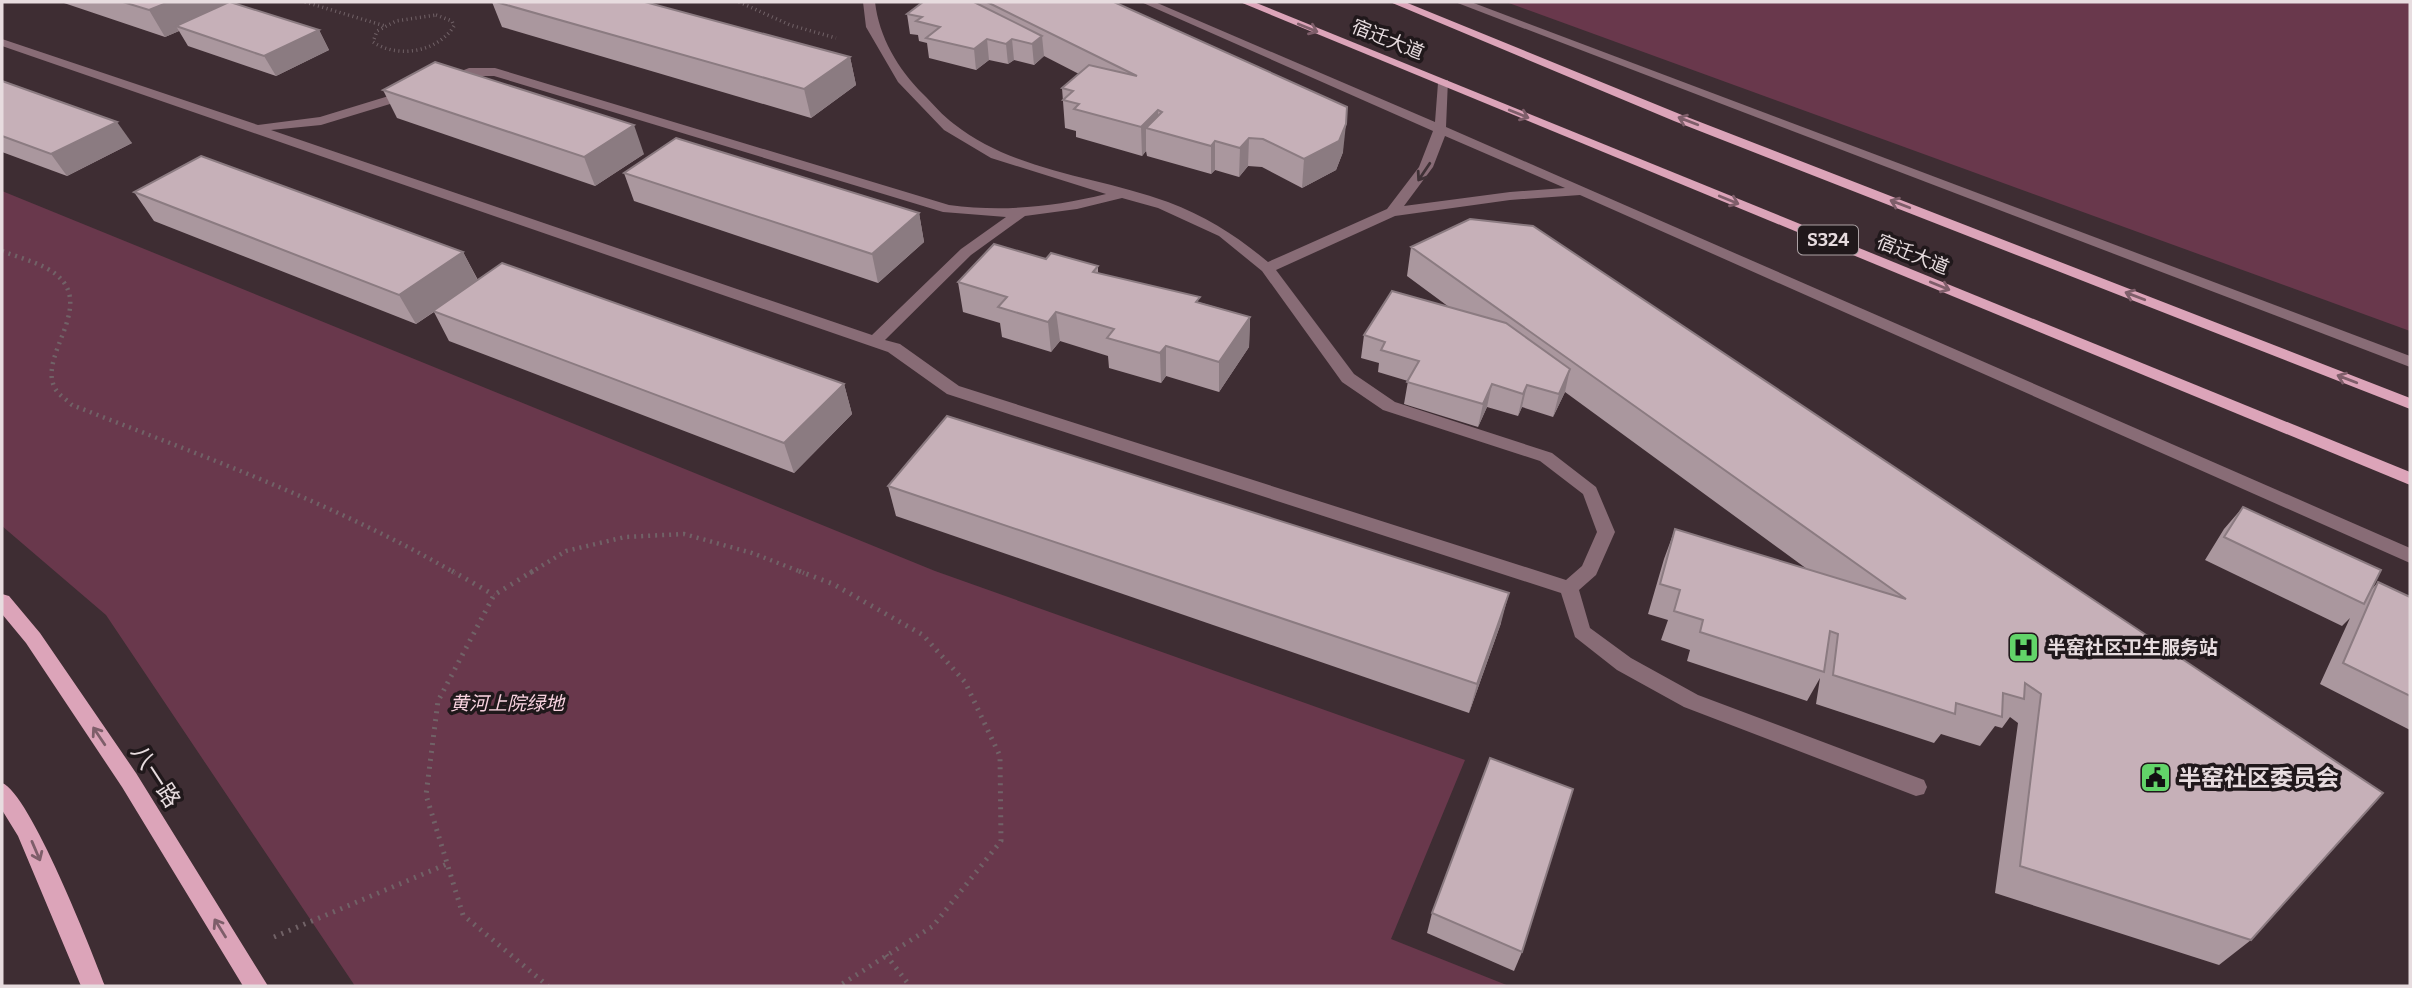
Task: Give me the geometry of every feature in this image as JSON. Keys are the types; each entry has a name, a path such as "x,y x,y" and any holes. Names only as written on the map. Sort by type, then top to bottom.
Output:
{"main road":[{"name":"宿迁大道","path":"1245,2 2410,479"},
{"name":"宿迁大道","path":"1396,2 1678,118 2410,404"},
{"name":"八一路","path":"2,601 33,638 129,780 256,986"},
{"path":"2,792 27,830 93,986"}],"lane":[{"path":"869,2 872,27 904,82 949,127 996,155 1163,205 1224,233 1267,268 1348,379 1389,406 1546,457 1591,491 1606,532 1589,570 1569,588"},
{"path":"1146,2 1583,191 2410,556"},
{"path":"1461,2 2410,362"},
{"path":"2,42 875,341 894,348 953,390 1569,588"},
{"path":"249,127 290,126 349,115 469,72 495,72 948,209 979,214 1060,211 1121,194"},
{"path":"1392,212 1435,156 1444,83"},
{"path":"1267,268 1392,212 1510,196 1583,191"},
{"path":"875,341 966,252 1020,214"},
{"path":"1569,588 1582,632 1624,664 1690,701 1916,788"}],"path":[{"path":"305,2 385,26 410,17 436,15 452,21 454,26 452,32 435,44 396,51 385,50 373,43 377,32 385,26"},
{"path":"738,2 824,35 881,43"},
{"path":"2,251 50,270 65,286 72,308 52,372 55,389 72,405 296,492 416,550 494,595"},
{"path":"548,986 463,915 426,795 438,701 494,595 566,551 625,537 684,534 752,553 833,584 923,635 965,682 1000,756 1002,841 933,926 839,986"},
{"path":"236,953 447,864"},
{"path":"886,955 910,986"}],"green space":[{"path":"1506,2 2410,2 2410,331"},
{"name":"黄河上院绿地","path":"2,191 935,571 1465,760 1391,939 1509,986 355,986 106,615 2,526"}],"building":[{"path":"123,2 169,2 149,10"},
{"path":"229,2 319,30 264,56 176,26"},
{"path":"496,2 645,2 850,57 804,89"},
{"path":"923,2 974,2 1042,36 1032,44 1012,39 1006,44 987,39 974,49 926,38 940,27 916,21 922,17 907,14"},
{"path":"987,2 1114,2 1347,107 1346,124 1339,141 1304,159 1263,139 1249,138 1240,148 1215,141 1211,146 1146,128 1162,112 1158,110 1141,127 1074,109 1079,104 1063,100 1073,91 1062,88 1089,65 1137,76"},
{"path":"435,62 634,125 584,157 383,90"},
{"path":"2,81 117,122 51,154 2,136"},
{"path":"676,138 919,213 872,254 624,173"},
{"path":"201,156 463,252 399,295 134,192"},
{"path":"1470,219 1533,226 2383,793 2251,940 2020,866 2041,694 2025,683 2024,699 2003,693 2002,717 1956,703 1955,714 1833,675 1838,634 1830,631 1824,672 1700,632 1703,620 1674,611 1680,590 1660,584 1675,529 1906,599 1411,247"},
{"path":"994,244 1046,259 1051,253 1098,266 1093,272 1200,297 1196,302 1250,317 1219,362 1166,346 1160,353 1107,338 1114,329 1056,312 1048,322 998,307 1007,297 958,282"},
{"path":"502,263 844,384 784,443 433,311"},
{"path":"1392,291 1506,323 1570,369 1559,394 1527,385 1523,394 1492,384 1483,404 1407,382 1419,361 1381,350 1385,342 1364,335"},
{"path":"947,416 1509,593 1477,684 888,486"},
{"path":"2243,507 2381,570 2364,604 2224,537"},
{"path":"2378,582 2410,597 2410,696 2343,663"},
{"path":"1490,758 1573,789 1522,952 1432,913"}],"place":[{"name":"半窑社区卫生服务站","path":"2024,647"},
{"name":"半窑社区委员会","path":"2155,778"}]}
